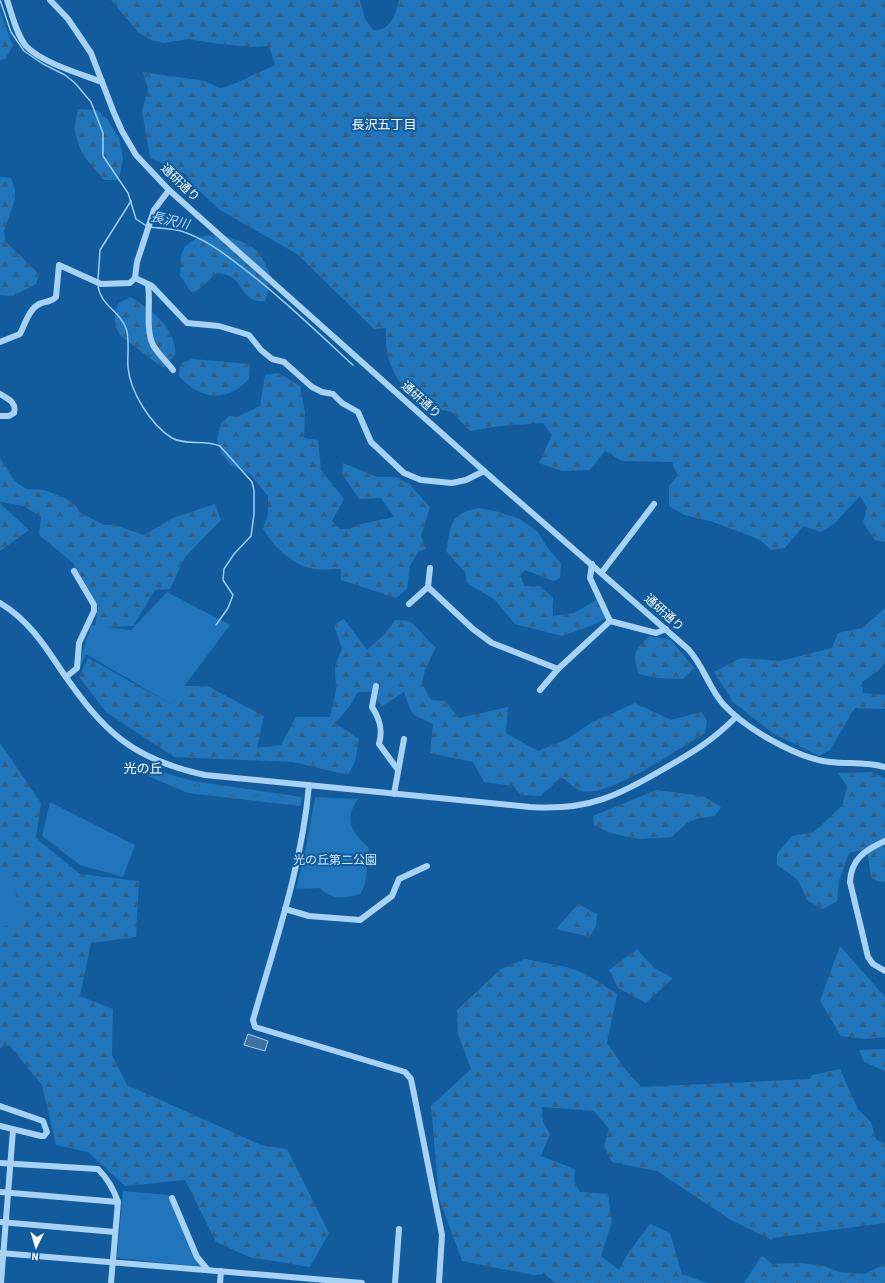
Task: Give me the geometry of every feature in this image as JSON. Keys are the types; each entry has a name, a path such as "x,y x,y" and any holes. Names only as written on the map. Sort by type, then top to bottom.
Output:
{"street":[{"path":"7,0 23,40 33,52 50,61 102,82"},
{"name":"通研通り","path":"50,0 79,34 91,53 122,131 136,155 169,190 484,471 666,629 694,656 717,697 736,717 781,745 814,759 885,767"},
{"path":"0,342 20,334 24,324 36,305 52,301 56,297 59,265 101,284 130,283 134,278 137,262 154,210 169,190"},
{"path":"134,278 148,285 187,323 219,326 249,335 261,350 272,359 284,362 312,387 322,392 333,394 342,403 358,412 371,442 404,473 421,480 452,482 466,480 484,471"},
{"path":"148,285 151,298 150,332 153,345 173,370"},
{"path":"0,394 14,403 16,408 14,413 8,416 0,416"},
{"path":"602,572 654,504"},
{"path":"592,564 590,578 610,621"},
{"path":"409,604 428,587 430,568"},
{"path":"66,676 77,668 79,643 94,611 92,600 74,571"},
{"path":"428,587 473,629 492,643 558,669"},
{"path":"0,603 28,625 102,724 135,749 161,763 206,775 537,808 562,808 585,804 629,790 705,745 717,736 736,717"},
{"path":"610,621 656,633 666,629"},
{"path":"540,690 558,669 610,621"},
{"path":"376,686 372,707 379,717 382,733 379,744 398,770"},
{"path":"394,794 404,739"},
{"path":"309,785 302,840 285,909 253,1020 255,1027 406,1072 411,1079 442,1235 439,1283"},
{"path":"885,841 870,848 856,860 850,872 850,882 868,957 873,964 885,971"},
{"path":"285,909 309,916 360,920 392,896 399,879 427,866"},
{"path":"0,1106 42,1121 47,1132 44,1136 41,1136 0,1126"},
{"path":"1,1283 3,1222 8,1193 13,1130"},
{"path":"0,1163 98,1169 114,1192 118,1202 111,1283"},
{"path":"0,1192 118,1202"},
{"path":"172,1198 197,1257 208,1270"},
{"path":"3,1222 116,1232"},
{"path":"395,1283 399,1228"},
{"path":"2,1253 208,1270 329,1282 362,1283"},
{"path":"220,1283 221,1272"}],"green space":[{"path":"111,0 360,0 365,19 373,30 379,30 388,25 391,21 399,0 885,0 885,542 875,540 863,523 867,507 860,496 834,524 821,532 803,526 785,548 771,550 760,540 710,521 684,515 669,506 669,486 677,476 672,462 622,461 605,451 590,470 562,471 539,463 552,435 543,423 499,426 470,431 452,412 430,408 422,404 402,386 392,368 387,349 386,328 374,329 297,254 220,210 193,185 186,174 150,158 142,111 148,89 143,72 205,81 220,88 236,83 275,65 269,46 252,47 188,39 164,43 151,40 139,33"},
{"path":"0,11 13,46 5,59 0,60"},
{"path":"78,109 97,110 107,119 119,138 123,158 119,180 104,180 82,154 74,129"},
{"path":"0,177 11,178 15,190 15,199 4,231 5,241 39,274 36,284 13,296 0,295"},
{"path":"219,234 247,244 263,259 272,280 265,301 258,301 249,298 233,278 228,275 218,273 198,290 191,292 180,275 183,250 194,240 204,236"},
{"path":"130,297 154,314 167,328 172,337 175,346 175,355 163,368 121,336 115,326 115,311 119,303"},
{"path":"192,359 250,364 249,379 241,387 232,392 214,396 205,394 187,384 179,376 180,364"},
{"path":"279,373 300,386 305,413 304,438 318,440 321,470 344,499 332,521 340,529 350,529 357,525 394,517 381,498 359,499 342,474 343,463 377,477 396,477 409,484 430,507 421,536 426,549 418,552 410,566 407,589 396,598 341,580 341,569 314,569 303,566 289,558 277,547 263,529 268,514 268,496 250,474 231,465 221,453 217,439 221,423 229,416 239,416 260,406 265,375"},
{"path":"0,458 15,481 26,489 44,490 65,498 77,507 79,512 104,525 115,525 144,535 173,518 215,504 221,520 185,557 170,589 155,590 133,626 95,628 98,606 73,563 39,535 41,517 24,506 0,502"},
{"path":"0,503 29,530 0,551"},
{"path":"478,508 499,512 520,519 538,532 547,547 561,564 560,578 554,581 525,570 521,576 524,586 540,586 553,598 553,616 574,613 600,598 608,609 604,619 593,625 562,636 515,624 494,599 467,583 465,572 446,551 453,522 461,514"},
{"path":"167,592 230,625 171,704 86,654 75,677 91,625 131,630"},
{"path":"885,608 885,663 877,672 862,682 863,693 885,695 885,709 855,708 830,750 819,756 774,734 733,702 714,672 741,658 780,661 832,648 838,633 862,628"},
{"path":"344,619 367,650 387,632 395,620 408,621 412,623 428,641 436,647 425,670 422,684 431,700 445,701 459,718 508,707 506,733 538,751 567,739 591,723 635,703 671,720 701,712 707,720 705,733 662,760 626,780 609,787 594,791 581,791 561,777 541,796 521,795 513,786 484,782 473,762 430,753 433,724 412,714 404,692 381,707 372,692 358,692 349,707 335,723 359,739 355,762 348,775 293,762 174,757 106,712 79,677 88,658 171,704 184,686 207,686 264,716 257,748 281,745 296,717 330,717 336,690 335,665 342,649 334,625"},
{"path":"650,636 671,640 694,668 683,679 656,678 639,674 635,657 636,653 641,645"},
{"path":"0,743 41,803 36,838 80,874 139,881 136,937 91,943 80,996 113,1009 112,1055 127,1085 261,1145 287,1149 329,1233 310,1267 249,1257 216,1242 185,1180 125,1186 88,1152 56,1145 42,1085 9,1045 0,1048"},
{"path":"150,768 192,781 302,797 300,806 188,793 148,776"},
{"path":"871,772 885,778 885,882 877,881 871,877 867,849 849,853 839,881 837,901 823,909 808,901 797,879 777,865 777,854 792,836 814,832 842,806 847,786 838,773"},
{"path":"656,790 703,796 721,807 715,816 699,818 687,823 672,837 639,839 610,833 594,825 593,816"},
{"name":"光の丘第二公園","path":"315,797 358,799 353,806 350,820 358,837 369,848 365,883 360,894 349,897 334,897 320,888 296,889 306,848"},
{"path":"50,802 135,845 123,877 80,865 42,836"},
{"path":"12,878 22,921 0,928 0,881"},
{"path":"578,904 597,914 596,926 590,937 556,929"},
{"path":"840,946 885,997 885,1037 866,1039 841,1036 820,1001"},
{"path":"637,949 654,968 673,978 646,1003 618,988 609,970"},
{"path":"525,959 566,967 586,974 617,994 607,1043 626,1070 641,1087 810,1079 812,1075 840,1069 858,1109 871,1122 876,1140 885,1143 885,1223 773,1238 772,1240 731,1220 657,1171 612,1162 604,1146 609,1129 594,1111 542,1107 543,1122 550,1134 541,1156 575,1169 574,1182 580,1192 608,1194 612,1222 601,1256 619,1270 627,1255 650,1224 670,1233 682,1274 707,1283 555,1283 545,1274 533,1275 462,1261 439,1198 431,1106 471,1069 458,1034 457,1010 501,969"},
{"path":"885,1049 885,1071 864,1062 859,1050"},
{"path":"123,1191 168,1195 197,1260 202,1267 117,1258"},
{"path":"762,1255 772,1264 799,1263 821,1265 839,1272 864,1274 885,1264 885,1283 744,1283"}],"water":[{"path":"248,1034 268,1041 265,1051 244,1045"}],"waterway":[{"name":"長沢川","path":"0,0 11,32 24,51 43,64 65,75 75,83 91,102 103,133 103,156 128,193 136,219 148,227"},
{"path":"98,280 100,250 131,201"},
{"name":"長沢川","path":"151,227 181,231 197,237 219,250 268,288 353,365"},
{"path":"98,286 106,303 119,317 126,328 128,337 128,367 130,377 137,397 149,416 172,438 183,442 208,443 220,446 252,482 254,490 254,514 251,536 234,554 224,569 223,580 233,595 228,608 216,625"}],"district":[{"name":"長沢五丁目","path":"384,125"},
{"name":"光の丘","path":"143,769"}]}
